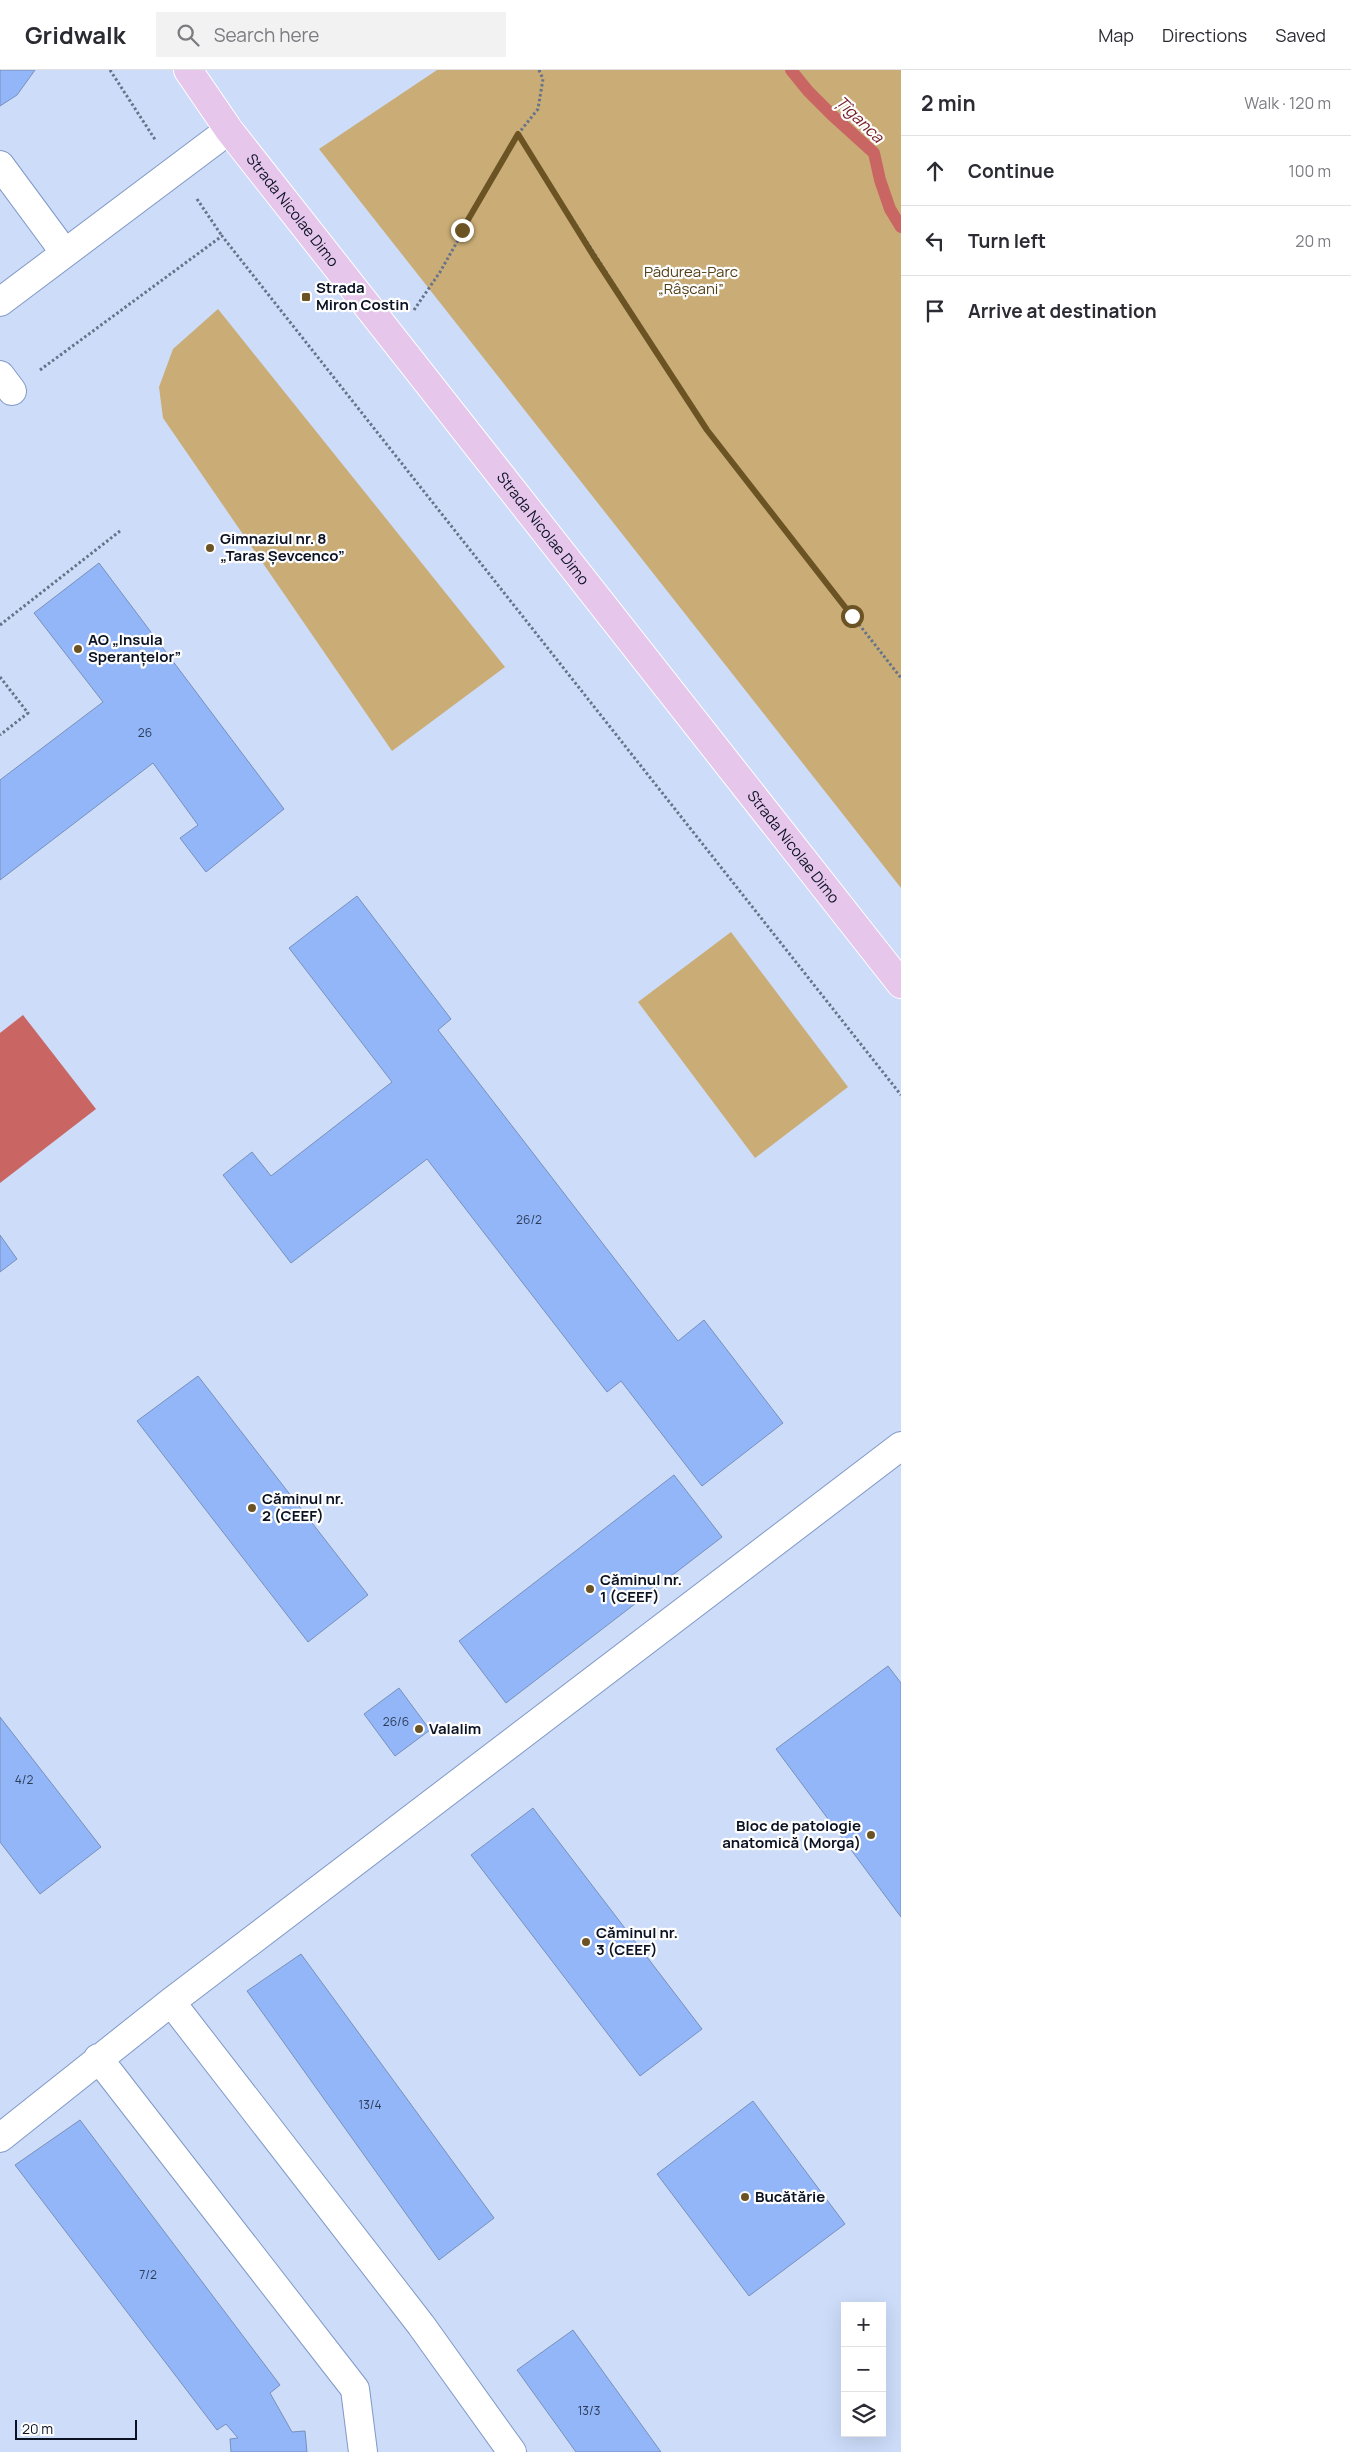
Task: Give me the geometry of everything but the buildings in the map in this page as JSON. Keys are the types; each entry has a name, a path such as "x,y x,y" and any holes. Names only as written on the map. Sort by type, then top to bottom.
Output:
{"main road":[{"name":"Strada Nicolae Dimo","path":"188,70 229,130 901,984"}],"street":[{"path":"0,302 229,130"},
{"path":"0,165 65,253"},
{"path":"0,2138 98,2058 901,1446"},
{"path":"172,2002 421,2325 512,2452"},
{"path":"98,2058 355,2389 363,2452"}],"path":[{"path":"414,311 440,272 518,134 538,109 543,79 540,70"},
{"path":"518,134 593,255 707,430 901,678"},
{"path":"6,383 222,236 901,1095"},
{"path":"0,625 120,531"},
{"path":"0,677 28,714 0,735"}],"green space":[{"name":"Pădurea-Parc „Râșcani”","path":"437,70 901,70 901,888 319,149"},
{"path":"218,309 505,667 392,751 163,418 159,387 173,349"},
{"path":"731,932 848,1087 755,1158 638,1002"}],"shaded area":[{"path":"23,1015 96,1109 0,1183 0,1033"}],"waterway":[{"name":"Țîganca","path":"791,70 808,91 874,153 880,180 890,209 901,227"}],"place":[{"name":"Strada Miron Costin","path":"306,297"},
{"name":"Gimnaziul nr. 8 „Taras Șevcenco”","path":"210,548"},
{"name":"AO „Insula Speranțelor”","path":"78,649"},
{"name":"Căminul nr. 2 (CEEF)","path":"252,1508"},
{"name":"Căminul nr. 1 (CEEF)","path":"590,1589"},
{"name":"Valalim","path":"419,1729"},
{"name":"Bloc de patologie anatomică (Morga)","path":"871,1835"},
{"name":"Căminul nr. 3 (CEEF)","path":"586,1942"},
{"name":"Bucătărie","path":"745,2197"}],"route":[{"path":"462,230 518,134 593,255 707,430 852,616"}]}
